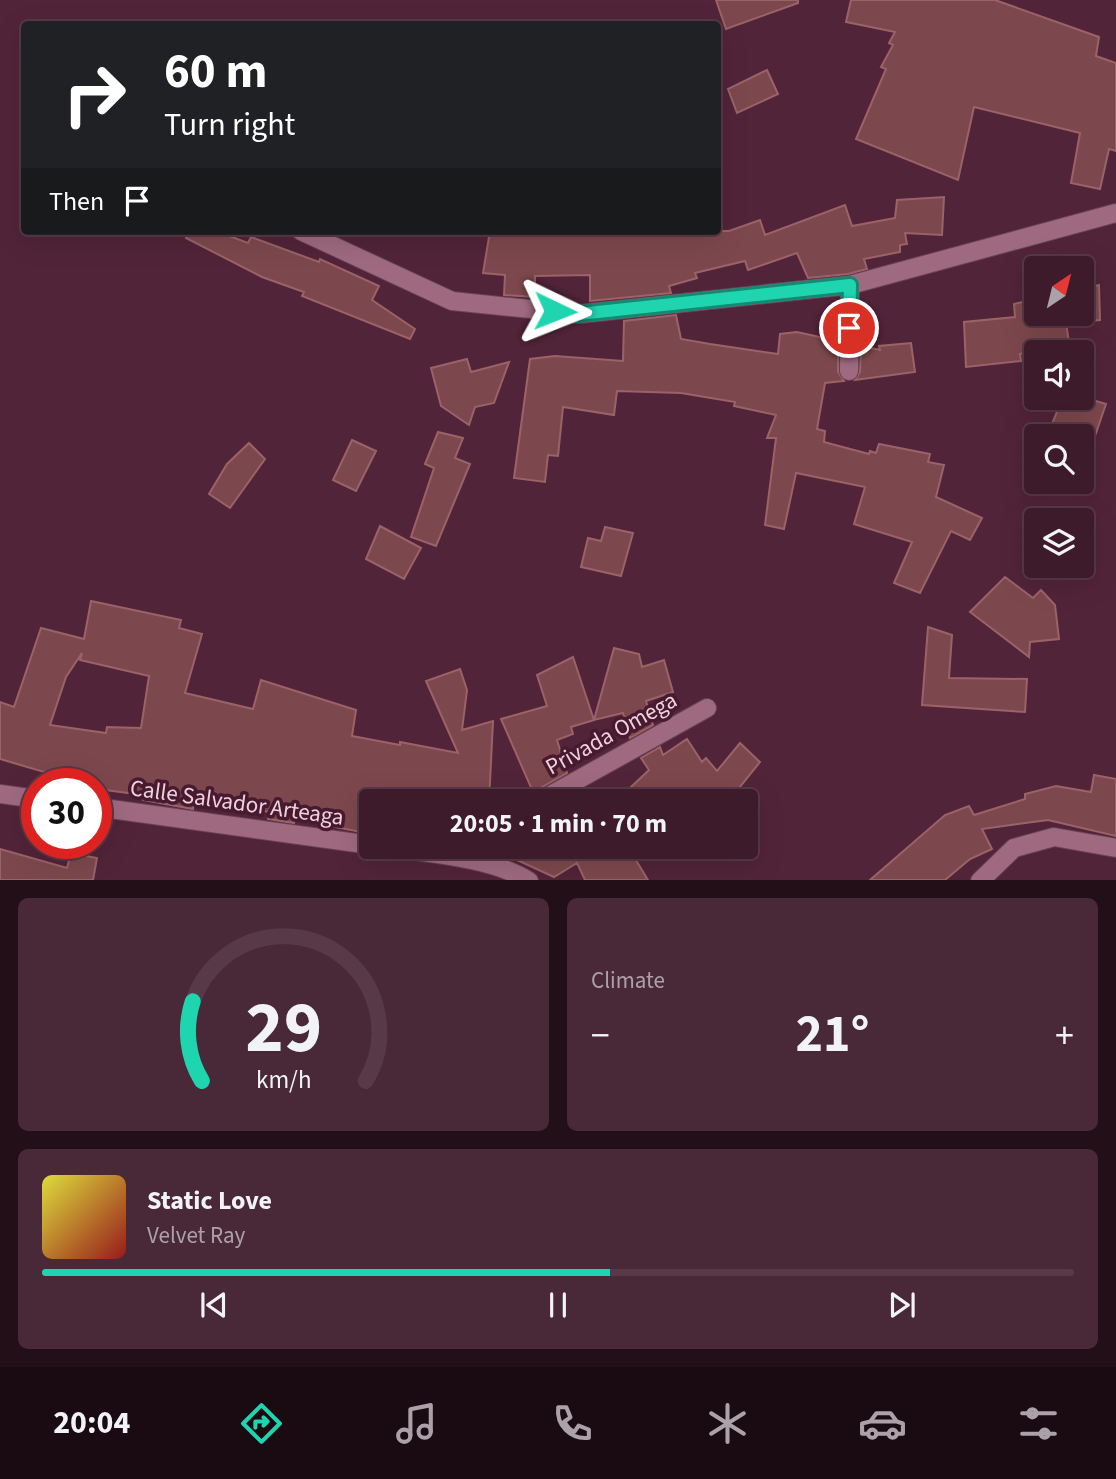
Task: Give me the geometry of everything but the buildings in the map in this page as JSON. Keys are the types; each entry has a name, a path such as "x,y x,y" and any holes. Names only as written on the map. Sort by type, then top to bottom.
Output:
{"street":[{"path":"311,235 452,301 579,314 850,285 1116,213"},
{"path":"849,371 850,285"},
{"name":"Privada Omega","path":"561,789 707,708"},
{"path":"0,794 21,797"},
{"name":"Calle Salvador Arteaga","path":"112,809 359,843"},
{"path":"980,880 1014,848 1054,837 1116,848"},
{"path":"473,859 517,873 529,880"}],"route":[{"path":"555,311 579,314 850,285 849,328"}]}
